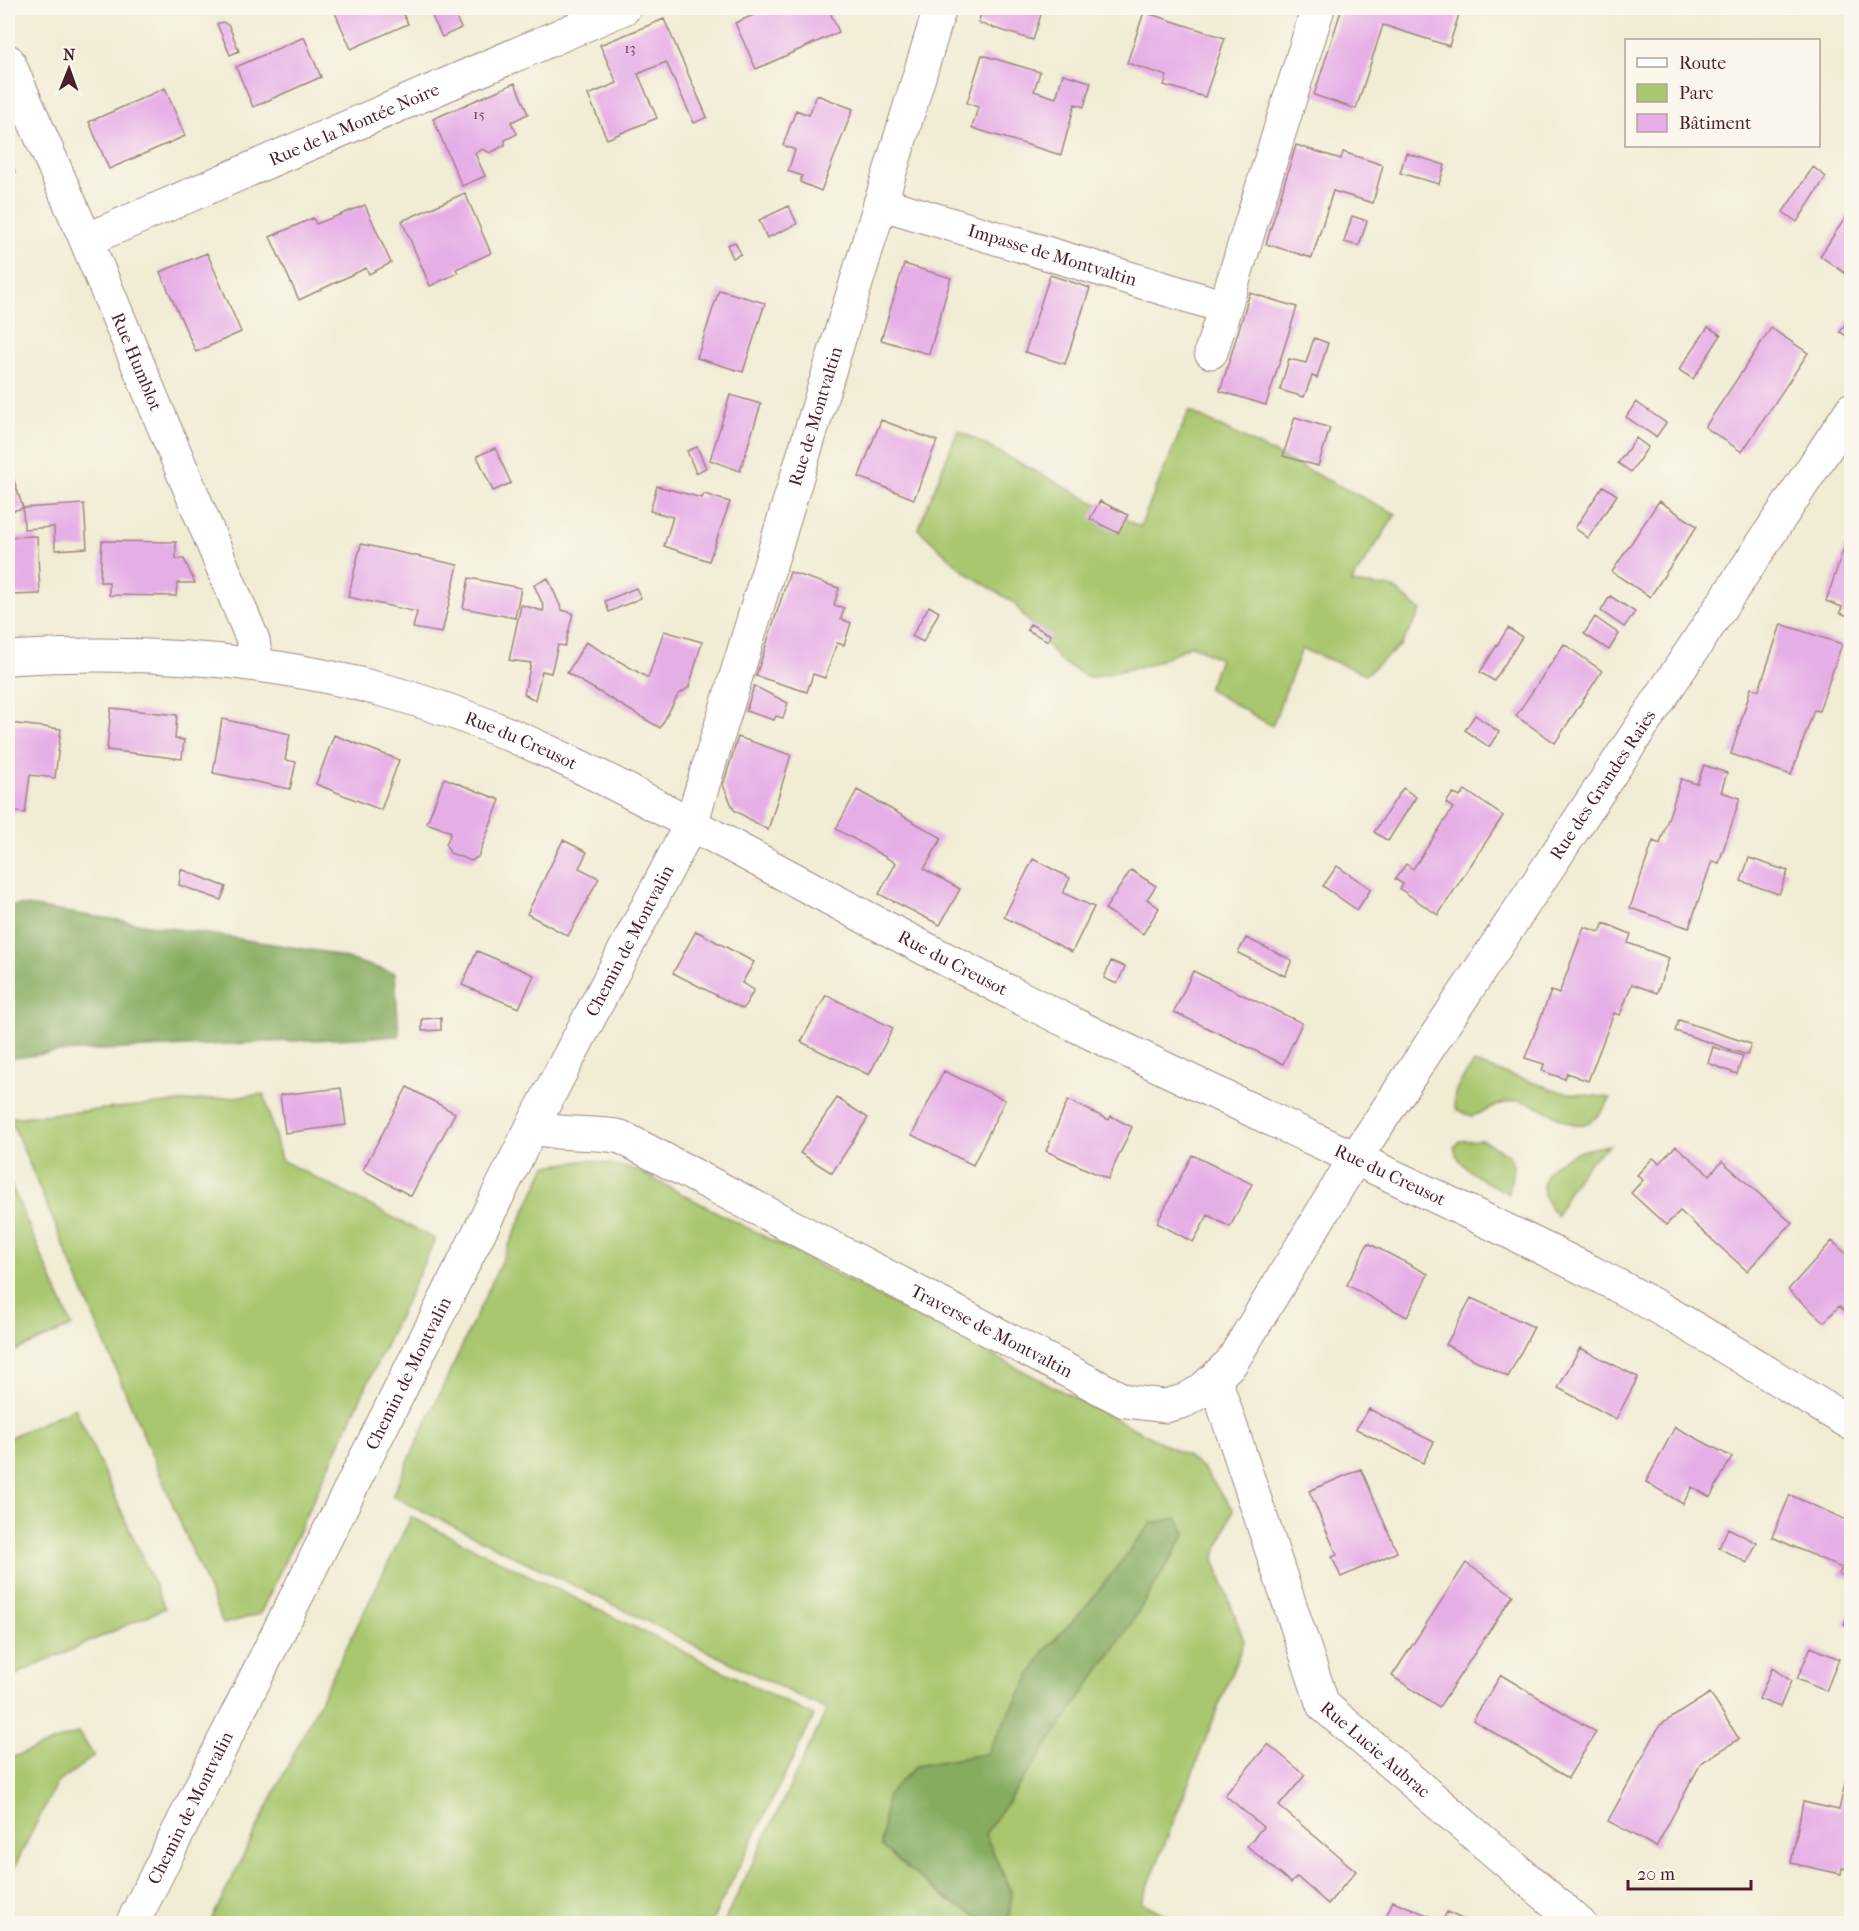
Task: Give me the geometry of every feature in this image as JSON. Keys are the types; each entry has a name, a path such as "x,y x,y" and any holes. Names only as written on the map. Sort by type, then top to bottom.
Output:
{"street":[{"name":"Rue de la Montée Noire","path":"86,240 624,8"},
{"name":"Rue de Montvaltin","path":"691,824 940,8"},
{"path":"1211,352 1318,8"},
{"name":"Rue Humblot","path":"8,61 86,240 252,640 257,665"},
{"name":"Impasse de Montvaltin","path":"880,203 1225,307"},
{"name":"Rue des Grandes Raies","path":"1354,1160 1851,409"},
{"name":"Rue du Creusot","path":"8,658 113,655 187,658 257,665 317,675 390,692 458,713 545,749 625,787 935,955 1354,1160 1601,1277 1851,1424"},
{"name":"Chemin de Montvalin","path":"132,1923 532,1127 691,824"},
{"name":"Traverse de Montvaltin","path":"532,1127 556,1134 599,1133 621,1137 1125,1401 1165,1406 1184,1401 1215,1379 1245,1342 1354,1160"},
{"name":"Rue Lucie Aubrac","path":"1215,1379 1323,1705 1580,1923"}],"green space":[{"path":"1189,411 1396,514 1351,583 1394,588 1421,611 1401,645 1366,674 1302,649 1272,726 1208,689 1220,659 1192,645 1152,664 1089,678 1060,661 1013,602 965,572 918,529 958,430 1140,527"},
{"path":"20,905 324,952 395,973 399,1036 58,1052 8,1059 8,906"},
{"path":"1474,1063 1562,1092 1611,1098 1599,1114 1588,1122 1578,1124 1568,1122 1546,1110 1520,1101 1502,1104 1472,1116 1457,1111 1454,1098 1458,1086"},
{"path":"264,1094 281,1160 435,1239 260,1614 223,1624 10,1118"},
{"path":"1482,1140 1509,1155 1513,1166 1509,1194 1476,1175 1456,1155 1454,1147 1459,1141"},
{"path":"1609,1145 1578,1177 1557,1216 1546,1200 1543,1187 1546,1175 1554,1165 1565,1158"},
{"path":"590,1160 636,1170 1185,1455 1204,1470 1233,1509 1214,1559 1244,1641 1142,1902 1171,1918 1174,1923 1008,1923 1012,1894 985,1834 1127,1630 1186,1534 1085,1608 1045,1650 986,1754 916,1766 881,1846 949,1901 997,1923 723,1924 827,1710 392,1496 546,1166"},
{"path":"8,1178 72,1326 8,1354"},
{"path":"75,1408 165,1608 8,1678 8,1438"},
{"path":"411,1517 814,1716 711,1923 210,1923"},
{"path":"1177,1518 1186,1533 1127,1630 985,1834 1012,1894 1008,1923 992,1921 958,1906 924,1882 881,1846 887,1795 916,1766 986,1754 1045,1650 1085,1608 1151,1523"},
{"path":"79,1732 94,1756 56,1784 8,1880 8,1759"}],"building":[{"path":"333,8 400,8 408,24 351,49"},
{"path":"428,8 451,8 461,28 442,37"},
{"path":"770,8 828,8 839,32 756,69 735,23"},
{"path":"983,8 1043,8 1033,40 978,23"},
{"path":"1342,8 1461,8 1449,46 1383,25 1356,109 1314,95"},
{"path":"1144,12 1225,38 1205,97 1164,85 1167,76 1127,63"},
{"path":"664,19 707,117 694,123 666,62 638,74 657,118 607,139 588,95 617,83 600,45"},
{"path":"223,22 229,26 239,51 230,55 217,24"},
{"path":"304,37 321,77 253,107 236,67"},
{"path":"982,55 1040,72 1034,91 1056,98 1063,74 1091,82 1084,107 1075,104 1061,155 972,128 978,107 967,103"},
{"path":"515,83 528,114 511,122 517,134 505,140 505,145 490,153 483,149 475,153 485,176 462,186 433,119"},
{"path":"165,88 185,136 109,169 89,122"},
{"path":"817,95 853,109 821,191 800,182 802,176 788,171 795,150 783,145 796,110 809,115"},
{"path":"1296,145 1341,159 1343,152 1383,165 1373,203 1333,191 1312,258 1266,244"},
{"path":"1406,153 1445,165 1439,184 1400,173"},
{"path":"8,156 15,172 8,175"},
{"path":"1813,167 1826,177 1797,222 1783,212"},
{"path":"465,193 491,253 456,269 458,273 430,286 402,221"},
{"path":"365,205 391,263 369,274 366,268 299,300 270,237 313,218 316,224"},
{"path":"789,206 797,224 767,238 759,220"},
{"path":"1851,209 1851,277 1820,256"},
{"path":"1352,216 1367,221 1359,246 1344,242"},
{"path":"735,242 741,254 733,258 727,245"},
{"path":"207,253 241,332 196,352 160,272"},
{"path":"904,264 951,278 929,354 881,340"},
{"path":"1050,275 1090,288 1065,364 1025,352"},
{"path":"719,290 765,303 743,372 697,358"},
{"path":"1250,293 1297,307 1266,405 1220,391"},
{"path":"1849,318 1851,319 1851,339 1840,332"},
{"path":"1708,327 1721,335 1693,379 1679,370"},
{"path":"1771,328 1808,353 1742,452 1705,427"},
{"path":"1314,338 1328,343 1317,378 1312,376 1304,397 1280,390 1289,359 1306,363"},
{"path":"730,395 761,404 740,471 710,460"},
{"path":"1636,402 1666,423 1656,437 1626,417"},
{"path":"1295,417 1330,428 1318,466 1283,456"},
{"path":"881,420 937,441 914,499 859,477"},
{"path":"1636,438 1648,447 1631,472 1618,463"},
{"path":"697,447 706,468 696,473 687,451"},
{"path":"495,448 511,483 493,491 477,456"},
{"path":"8,462 23,508 12,511 8,499"},
{"path":"657,486 702,498 704,494 730,502 709,561 664,546 673,517 650,511"},
{"path":"1603,486 1617,495 1588,538 1575,528"},
{"path":"1100,501 1128,515 1118,533 1090,519"},
{"path":"1659,501 1697,526 1650,597 1612,572"},
{"path":"84,504 87,548 55,550 54,527 24,529 23,508"},
{"path":"1849,533 1851,534 1851,617 1840,613 1842,607 1826,601"},
{"path":"37,536 40,594 8,595 8,537"},
{"path":"102,541 176,542 176,559 184,559 195,583 177,583 176,596 109,595 109,582 100,582"},
{"path":"361,544 458,565 442,633 413,628 417,612 348,597"},
{"path":"790,572 839,588 834,605 844,608 841,619 851,623 844,645 837,643 825,678 813,674 807,692 756,676"},
{"path":"469,578 521,588 515,618 463,608"},
{"path":"548,578 562,610 573,613 565,646 558,645 551,673 542,671 535,700 524,694 531,663 509,660 521,605 543,611 544,607 534,585"},
{"path":"636,588 641,598 609,612 605,601"},
{"path":"1610,596 1635,612 1624,627 1601,611"},
{"path":"929,606 939,612 923,642 912,636"},
{"path":"1595,617 1619,634 1609,650 1584,634"},
{"path":"1030,624 1051,635 1048,641 1027,630"},
{"path":"1781,624 1842,644 1819,711 1814,710 1791,775 1731,754 1751,688 1759,690"},
{"path":"1508,628 1522,637 1494,681 1480,672"},
{"path":"664,631 702,642 689,687 678,695 660,728 567,673 586,642 648,678"},
{"path":"1564,644 1602,671 1555,743 1516,716"},
{"path":"754,686 788,703 783,718 776,716 774,720 746,711"},
{"path":"111,708 177,715 175,739 184,740 182,759 107,750"},
{"path":"1475,715 1499,732 1489,747 1465,730"},
{"path":"222,719 290,734 285,760 296,762 290,789 213,773"},
{"path":"8,723 61,729 55,778 30,775 25,813 8,811"},
{"path":"334,735 399,760 381,810 316,784"},
{"path":"738,737 791,755 768,830 734,810 723,785"},
{"path":"1704,765 1727,773 1721,792 1740,798 1719,863 1712,861 1689,928 1630,908 1653,841 1660,844 1681,779 1697,784"},
{"path":"444,778 500,800 478,857 471,861 450,853 446,845 451,832 427,823"},
{"path":"1403,788 1416,797 1388,841 1374,832"},
{"path":"857,790 942,838 924,869 960,889 940,925 879,894 896,863 836,829"},
{"path":"1465,790 1503,816 1438,915 1400,889 1403,884 1395,879 1406,864 1413,869 1453,808 1446,803 1453,793 1460,797"},
{"path":"563,840 587,852 579,868 599,878 568,936 527,914"},
{"path":"1749,858 1788,871 1779,894 1741,881"},
{"path":"1033,859 1070,878 1063,893 1094,907 1072,952 1004,917"},
{"path":"1337,866 1371,889 1357,910 1323,886"},
{"path":"181,869 226,887 221,900 179,885"},
{"path":"1131,870 1156,886 1147,899 1159,908 1143,934 1105,909"},
{"path":"1604,923 1631,934 1628,943 1669,958 1657,993 1632,984 1620,1015 1614,1013 1588,1081 1567,1073 1565,1079 1542,1071 1544,1064 1525,1058 1551,991 1559,994 1584,927 1600,932"},
{"path":"696,931 754,962 742,983 754,990 743,1009 673,973"},
{"path":"1246,938 1292,960 1285,976 1238,953"},
{"path":"477,951 534,975 519,1008 462,985"},
{"path":"1111,961 1125,967 1117,984 1104,978"},
{"path":"1193,971 1302,1023 1283,1064 1174,1012"},
{"path":"826,995 893,1028 869,1075 801,1042"},
{"path":"441,1018 441,1030 422,1031 422,1019"},
{"path":"1679,1020 1751,1044 1747,1055 1675,1031"},
{"path":"1713,1047 1743,1056 1737,1074 1708,1063"},
{"path":"944,1071 1005,1100 973,1165 912,1135"},
{"path":"407,1087 455,1113 411,1196 363,1170"},
{"path":"341,1088 346,1125 285,1133 280,1095"},
{"path":"837,1098 868,1118 832,1173 800,1153"},
{"path":"1068,1100 1109,1120 1111,1116 1132,1127 1108,1179 1046,1151"},
{"path":"1676,1146 1710,1175 1722,1161 1792,1223 1747,1271 1680,1211 1666,1225 1631,1193 1643,1180 1637,1175 1653,1158 1659,1163"},
{"path":"1192,1155 1252,1184 1230,1227 1208,1215 1193,1242 1157,1223"},
{"path":"1832,1241 1851,1258 1851,1317 1839,1306 1824,1322 1788,1290"},
{"path":"1368,1243 1428,1274 1407,1317 1347,1285"},
{"path":"1471,1298 1534,1327 1508,1377 1446,1345"},
{"path":"1580,1348 1638,1377 1616,1419 1558,1388"},
{"path":"1369,1409 1434,1442 1423,1463 1356,1429"},
{"path":"1675,1427 1732,1457 1710,1497 1692,1487 1683,1504 1646,1482"},
{"path":"1361,1469 1397,1552 1341,1577 1332,1557 1337,1555 1309,1491"},
{"path":"1790,1495 1851,1522 1851,1579 1839,1574 1842,1568 1772,1537"},
{"path":"1728,1528 1757,1543 1747,1563 1719,1548"},
{"path":"1466,1563 1513,1595 1439,1707 1392,1676"},
{"path":"1851,1608 1851,1628 1844,1625"},
{"path":"1811,1647 1839,1659 1826,1691 1797,1679"},
{"path":"1772,1668 1791,1681 1780,1707 1759,1699"},
{"path":"1501,1675 1596,1732 1568,1778 1473,1720"},
{"path":"1710,1693 1739,1739 1701,1763 1656,1847 1608,1821 1660,1725"},
{"path":"1268,1744 1305,1775 1279,1806 1356,1871 1328,1904 1297,1877 1291,1883 1247,1846 1263,1827 1225,1795"},
{"path":"1845,1783 1851,1784 1851,1845 1847,1869 1842,1868 1841,1874 1791,1863 1803,1802 1839,1810"},
{"path":"1393,1901 1442,1921 1447,1912 1471,1923 1383,1923"}]}
